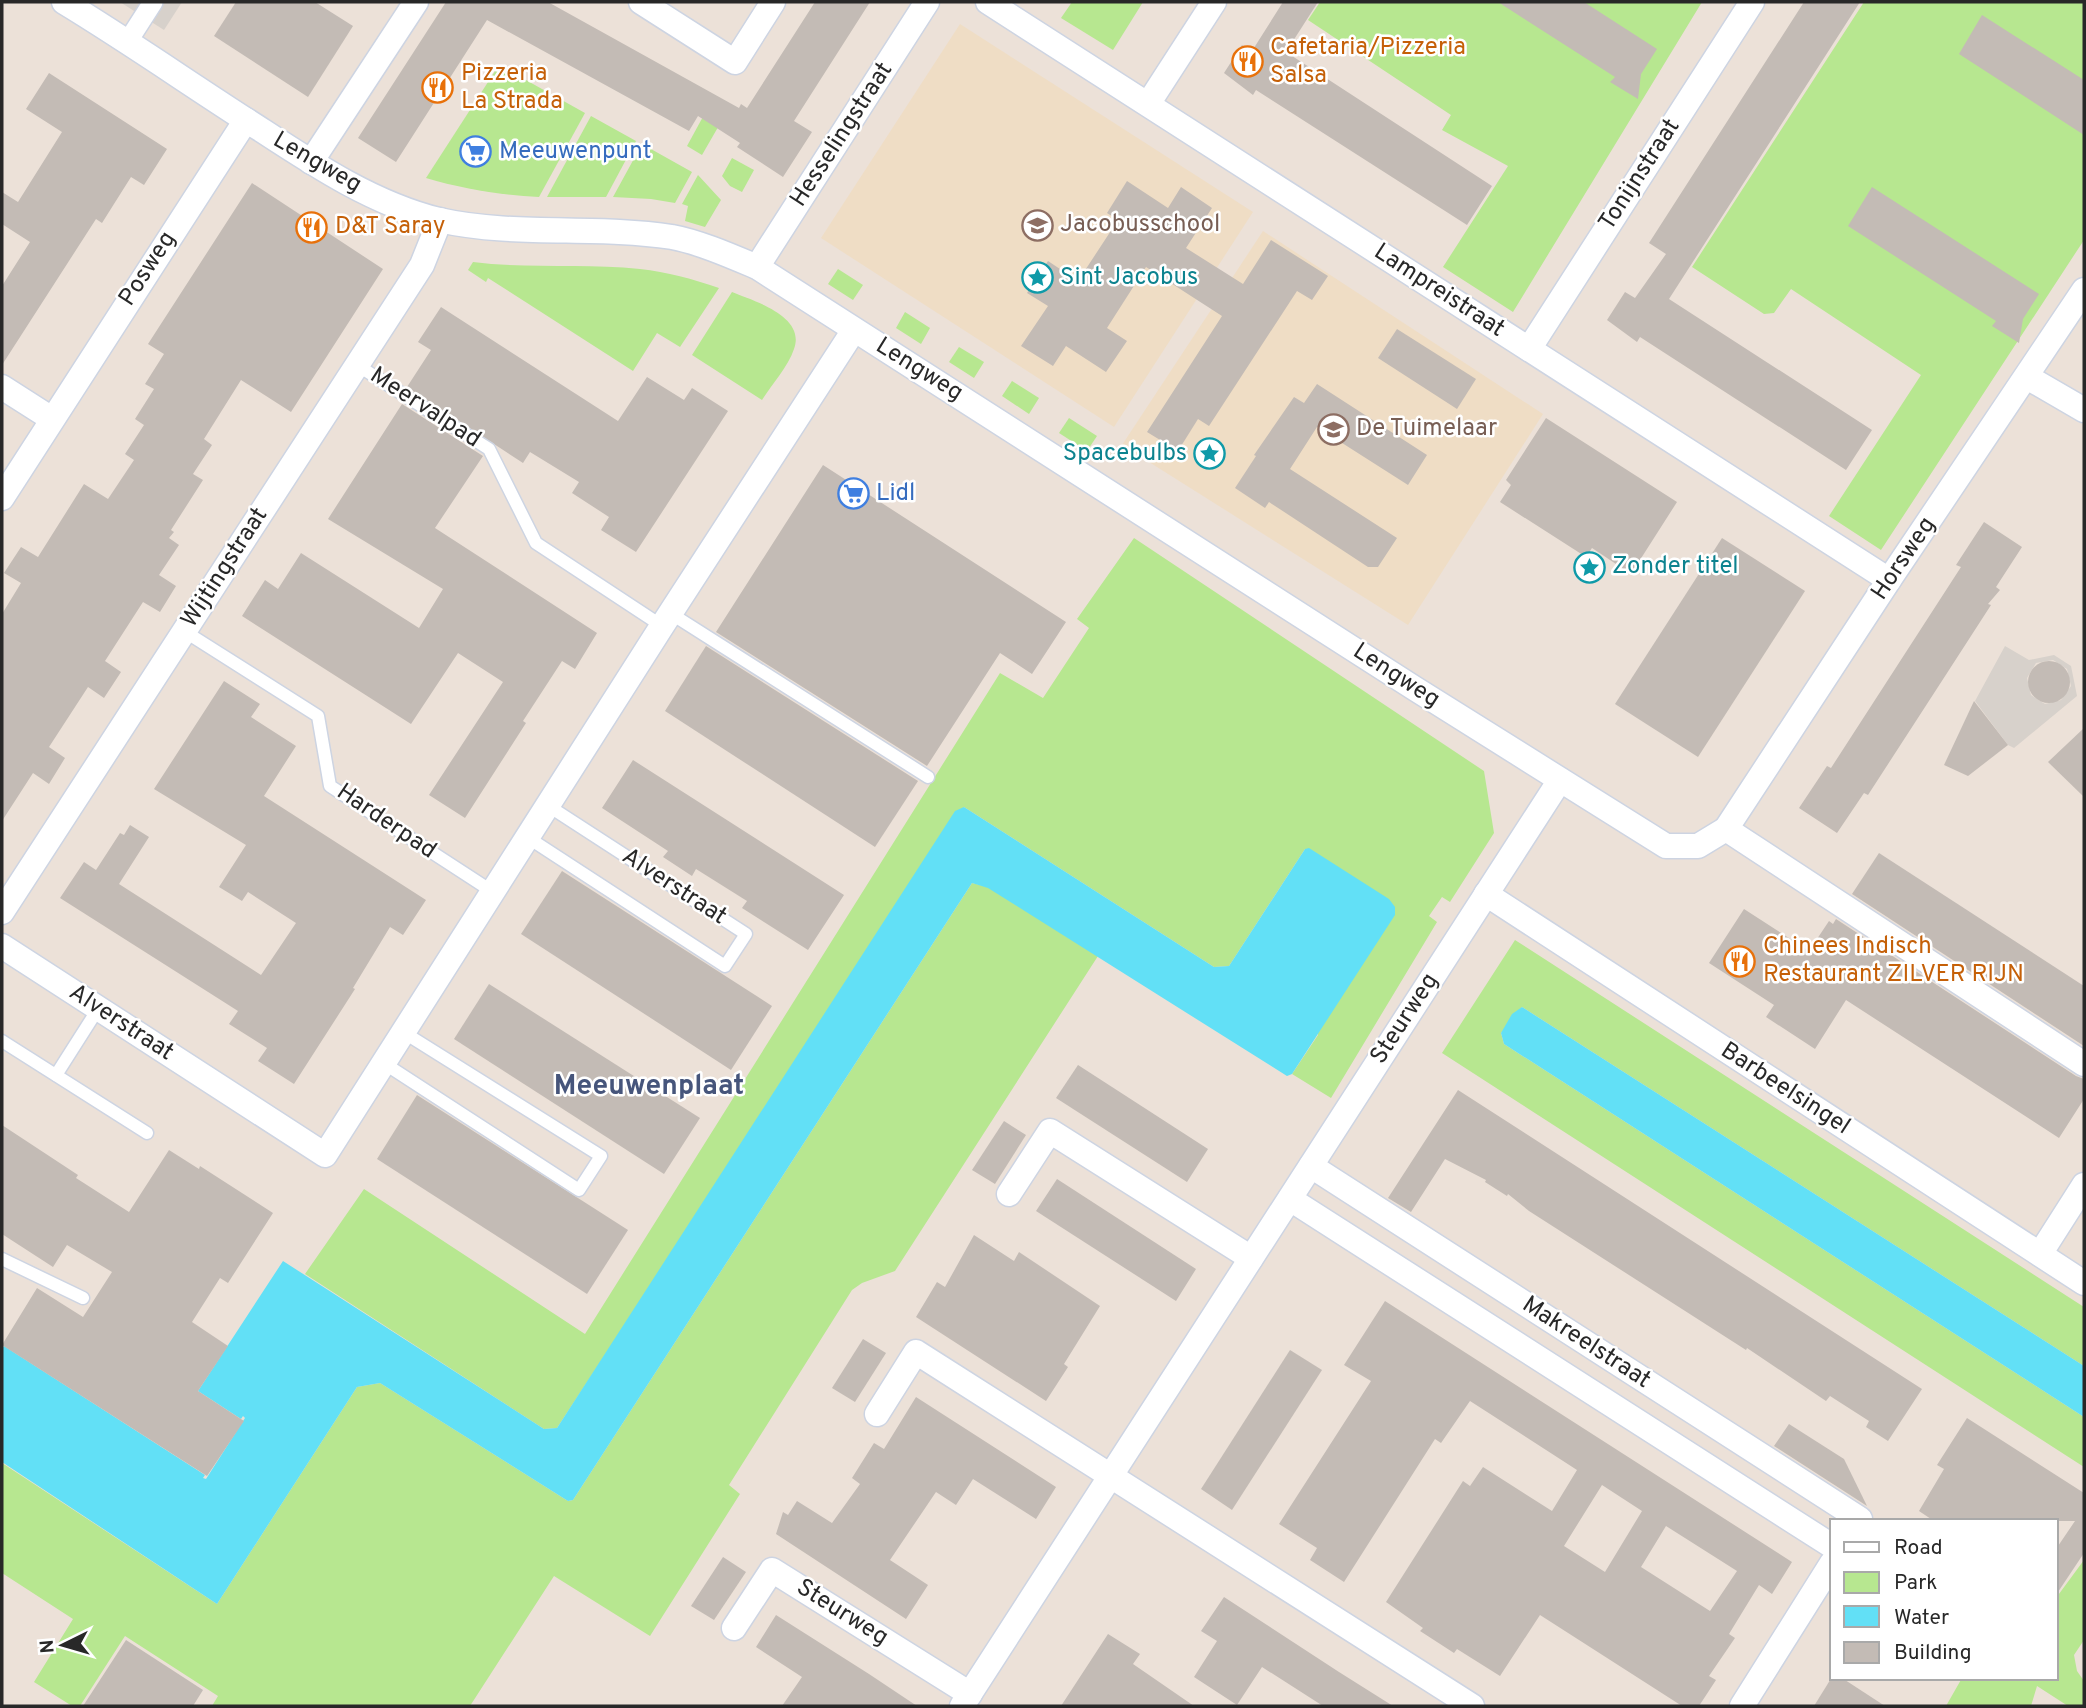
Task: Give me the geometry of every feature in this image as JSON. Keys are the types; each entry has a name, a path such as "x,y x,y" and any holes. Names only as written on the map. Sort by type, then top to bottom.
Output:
{"street":[{"name":"Lengweg","path":"64,2 311,162 391,204 440,220 520,230 600,230 674,237 757,267 1666,846 1698,846 1726,829"},
{"path":"128,41 153,2"},
{"path":"311,162 416,2"},
{"path":"641,2 735,62 774,2"},
{"name":"Hesselingstraat","path":"757,267 927,2"},
{"name":"Lampreistraat","path":"988,2 1889,580"},
{"path":"1148,104 1214,2"},
{"name":"Tonijnstraat","path":"1529,349 1752,2"},
{"name":"Posweg","path":"2,498 246,120"},
{"name":"Wijtingstraat","path":"2,912 422,265 440,220"},
{"name":"Horsweg","path":"1726,829 2084,290"},
{"name":"Alverstraat","path":"2,946 325,1155 547,805 855,330"},
{"path":"2027,377 2084,410"},
{"path":"2,387 52,419"},
{"name":"Steurweg","path":"734,1628 772,1570 966,1700 1560,780"},
{"path":"1726,829 2084,1064"},
{"name":"Barbeelsingel","path":"1486,894 2084,1283"},
{"path":"1010,1194 1051,1131 1251,1258"},
{"name":"Makreelstraat","path":"1311,1166 1857,1519"},
{"path":"2040,1254 2084,1185"},
{"name":"Makreelstraat","path":"1290,1199 1830,1545"},
{"path":"877,1414 916,1352 1472,1706"},
{"path":"1742,1706 1830,1566"}],"lane":[{"name":"Meervalpad","path":"357,365 489,449 536,543 666,620"},
{"path":"666,620 928,777"},
{"name":"Harderpad","path":"184,631 318,716 330,786 493,892"},
{"name":"Alverstraat","path":"527,837 725,967 746,934 547,805"},
{"path":"56,1075 98,1009"},
{"path":"382,1062 579,1191 601,1156 403,1032"},
{"path":"2,1041 147,1133"},
{"path":"2,1259 83,1298"}],"shaded area":[{"path":"120,2 182,2 164,30"},
{"name":"Jacobusschool","path":"960,24 1253,212 1114,427 821,238"},
{"name":"De Tuimelaar","path":"1263,231 1543,414 1408,625 1122,445"},
{"path":"2005,646 2029,660 2054,655 2071,666 2077,696 2014,748 2008,745 1975,701","holes":["2053,660 2067,669 2071,686 2061,700 2045,704 2031,695 2027,678 2036,663"]}],"green space":[{"path":"1072,2 1143,2 1113,50 1061,18"},
{"path":"1320,2 1702,2 1513,312 1443,267 1508,166 1442,130 1451,115 1308,20"},
{"path":"1864,2 2084,2 2084,240 1881,550 1829,516 1921,375 1791,289 1774,313 1764,314 1692,267"},
{"path":"499,65 585,113 539,197 482,191 426,178"},
{"path":"705,113 721,122 702,155 687,146"},
{"path":"591,116 636,141 606,197 547,197"},
{"path":"642,144 692,172 675,203 613,197"},
{"path":"732,158 754,170 742,192 730,186 722,176"},
{"path":"698,175 721,200 705,227 685,221 688,206 682,204"},
{"path":"473,262 640,269 680,276 719,288 680,347 657,333 633,371 488,278 486,282 468,270"},
{"path":"838,269 863,285 853,300 828,284"},
{"path":"732,292 776,312 792,327 796,337 788,362 762,400 692,355"},
{"path":"905,312 930,328 921,344 896,328"},
{"path":"959,347 984,362 974,378 949,362"},
{"path":"1012,381 1039,398 1029,414 1002,396"},
{"path":"1069,418 1097,436 1087,451 1059,433"},
{"path":"1134,538 1484,771 1494,833 1450,902 1442,897 1429,916 1437,922 1331,1098 1292,1074 1318,1035 1305,849 1229,966 1214,967 964,807 557,1428 544,1429 305,1274 364,1189 585,1334 1000,673 1043,698 1089,628 1077,619"},
{"path":"972,883 988,887 1098,956 895,1271 862,1283 852,1290 729,1485 740,1494 650,1636 554,1576 470,1706 212,1706 218,1696 125,1636 80,1706 72,1706 34,1682 73,1619 2,1573 2,1463 217,1604 357,1387 380,1383 568,1501 573,1500"},
{"path":"1515,940 2084,1307 2084,1366 1522,1007 1501,1033 1504,1044 2084,1417 2084,1467 1442,1053"},
{"path":"2084,1560 2084,1640 2074,1655 2077,1671 2084,1681 2084,1706 2068,1706 2037,1686 2031,1706 1946,1706 1961,1680 2058,1680 2058,1595"}],"water":[{"path":"964,807 1214,967 1229,966 1305,849 1309,848 1389,899 1395,907 1395,915 1292,1074 1287,1076 988,888 972,883 573,1500 568,1501 380,1383 357,1387 217,1604 2,1462 4,1346 205,1475 203,1478 206,1479 245,1418 243,1416 241,1419 198,1391 283,1261 544,1429 557,1428 955,811"},
{"path":"1522,1007 2084,1366 2084,1417 1504,1044 1501,1033 1512,1014"}],"building":[{"path":"236,2 315,2 353,26 308,97 214,36"},
{"path":"446,2 548,2 739,108 741,104 747,108 815,2 870,2 794,121 812,132 783,177 737,147 740,143 698,116 689,131 487,20 396,162 358,138"},
{"path":"1283,2 1318,2 1286,52 1492,186 1467,225 1256,90 1253,95 1224,73 1242,45 1252,51"},
{"path":"1498,2 1584,2 1657,49 1641,74 1638,99 1610,82 1615,77"},
{"path":"1804,2 1860,2 1669,299 1872,430 1846,470 1640,337 1637,342 1607,320 1625,292 1635,298 1666,254 1649,243"},
{"path":"1982,15 2084,80 2084,135 1959,54"},
{"path":"49,73 167,149 144,185 131,177 102,223 96,219 2,365 2,286 30,242 2,224 2,192 18,202 62,132 26,109"},
{"path":"1127,181 1168,208 1181,187 1212,208 1186,248 1243,284 1271,240 1328,276 1312,300 1297,291 1209,426 1198,419 1178,451 1147,432 1222,316 1146,267 1107,328 1127,341 1106,372 1066,346 1053,366 1021,346 1048,306 1027,293 1048,261 1078,281 1118,220 1107,213"},
{"path":"252,183 383,269 291,412 241,380 204,439 212,445 193,474 203,480 171,530 174,532 169,538 179,545 159,575 176,586 160,612 143,602 105,661 121,672 104,698 88,687 49,747 65,758 49,784 33,773 2,821 2,614 21,583 4,573 21,547 38,557 84,484 108,499 134,460 125,454 144,425 135,419 154,389 145,384 164,354 148,344"},
{"path":"1872,187 2039,294 2023,319 2019,343 1992,326 1996,321 1848,226"},
{"path":"441,307 618,421 647,377 684,400 692,388 728,411 636,552 601,530 609,517 572,493 579,482 530,452 523,463 407,387 431,350 418,342"},
{"path":"1397,329 1476,379 1457,409 1378,358"},
{"path":"1317,384 1427,455 1408,485 1317,427 1290,469 1397,538 1378,567 1368,567 1269,502 1265,508 1235,488 1294,397 1304,403"},
{"path":"402,404 483,456 435,528 597,633 575,669 562,661 465,818 429,795 503,682 458,653 411,724 242,616 265,580 278,589 301,553 419,628 443,589 328,519"},
{"path":"1546,418 1677,502 1631,574 1592,548 1586,557 1500,502 1511,485 1506,480"},
{"path":"823,465 1066,622 1032,674 1000,653 927,766 716,632"},
{"path":"1984,522 2022,547 1996,587 2000,590 1988,604 1991,605 1949,670 1868,795 1864,793 1837,833 1799,808 1827,766 1831,768 1961,567 1956,565"},
{"path":"1722,538 1805,591 1698,757 1615,704"},
{"path":"706,646 918,781 875,847 665,711"},
{"path":"2049,661 2064,667 2070,682 2064,697 2049,703 2034,697 2028,682 2034,667"},
{"path":"224,681 260,704 251,717 296,746 264,796 426,900 403,935 390,927 353,988 355,989 294,1084 258,1061 267,1048 229,1024 238,1011 60,898 84,862 96,870 120,833 124,835 130,825 149,837 119,884 261,975 296,923 248,892 242,901 219,887 246,845 154,789"},
{"path":"1974,701 2008,745 1968,776 1944,765"},
{"path":"2084,728 2084,797 2048,762"},
{"path":"633,760 844,895 808,950 742,908 747,901 696,869 692,876 663,857 668,851 602,808"},
{"path":"1879,853 2084,986 2084,1046 1852,894"},
{"path":"562,871 772,1006 731,1070 521,934"},
{"path":"1744,909 1809,951 1829,921 1833,924 1836,919 2084,1079 2084,1099 2059,1138 1846,1000 1815,1049 1766,1017 1774,1005 1709,963"},
{"path":"489,984 700,1118 664,1174 454,1039"},
{"path":"1078,1065 1208,1149 1187,1182 1056,1098"},
{"path":"1458,1090 1922,1389 1888,1441 1866,1427 1869,1421 1830,1396 1826,1401 1529,1211 1508,1194 1507,1196 1485,1182 1486,1180 1445,1159 1411,1212 1388,1198"},
{"path":"417,1095 628,1230 587,1294 377,1159"},
{"path":"1004,1121 1026,1135 995,1184 972,1170"},
{"path":"2,1125 129,1212 169,1150 199,1169 200,1166 273,1213 228,1283 220,1278 192,1322 228,1346 198,1391 244,1421 207,1476 2,1345 37,1288 83,1317 112,1272 67,1245 53,1267 2,1234"},
{"path":"1057,1179 1196,1269 1176,1301 1036,1211"},
{"path":"974,1235 1014,1261 1019,1252 1100,1306 1064,1364 1068,1367 1046,1401 916,1317 937,1282 945,1287"},
{"path":"1385,1301 1792,1562 1772,1594 1759,1585 1729,1634 1735,1638 1709,1676 1716,1680 1699,1706 1682,1706 1540,1615 1500,1676 1457,1649 1454,1653 1420,1631 1423,1628 1386,1602 1463,1481 1470,1486 1483,1467 1552,1511 1577,1470 1470,1401 1441,1443 1435,1439 1344,1582 1310,1560 1317,1548 1279,1524 1371,1381 1344,1365","holes":["1602,1485 1642,1511 1605,1572 1564,1546","1666,1526 1737,1571 1710,1611 1641,1567"]},
{"path":"863,1339 886,1353 855,1402 832,1388"},
{"path":"1290,1350 1322,1370 1232,1510 1201,1489"},
{"path":"916,1397 1056,1487 1036,1519 973,1479 956,1505 936,1492 890,1560 928,1585 906,1619 776,1534 783,1512 788,1515 797,1501 832,1523 860,1484 852,1478 874,1443 884,1449"},
{"path":"1967,1418 2084,1493 2084,1553 2058,1592 2058,1546 2075,1521 1931,1519 1919,1511 1944,1469 1937,1465"},
{"path":"1789,1424 1844,1459 1867,1506 1774,1446"},
{"path":"723,1557 746,1572 714,1620 691,1606"},
{"path":"1224,1597 1393,1706 1323,1706 1262,1667 1237,1705 1194,1677 1217,1641 1201,1631"},
{"path":"776,1615 917,1706 782,1706 802,1677 756,1647"},
{"path":"1108,1634 1140,1654 1133,1664 1194,1706 1061,1706"},
{"path":"126,1640 203,1690 193,1706 83,1706"},
{"path":"1830,1680 1845,1680 1885,1706 1814,1706"}],"place":[{"name":"Cafetaria/Pizzeria Salsa","path":"1247,62"},
{"name":"Pizzeria La Strada","path":"438,88"},
{"name":"Meeuwenpunt","path":"476,152"},
{"name":"Jacobusschool","path":"1037,225"},
{"name":"D&T Saray","path":"312,227"},
{"name":"Sint Jacobus","path":"1037,278"},
{"name":"De Tuimelaar","path":"1333,429"},
{"name":"Spacebulbs","path":"1210,454"},
{"name":"Lidl","path":"853,494"},
{"name":"Zonder titel","path":"1589,567"},
{"name":"Chinees Indisch Restaurant ZILVER RIJN","path":"1740,961"}],"district":[{"name":"Meeuwenplaat","path":"649,1087"}]}
